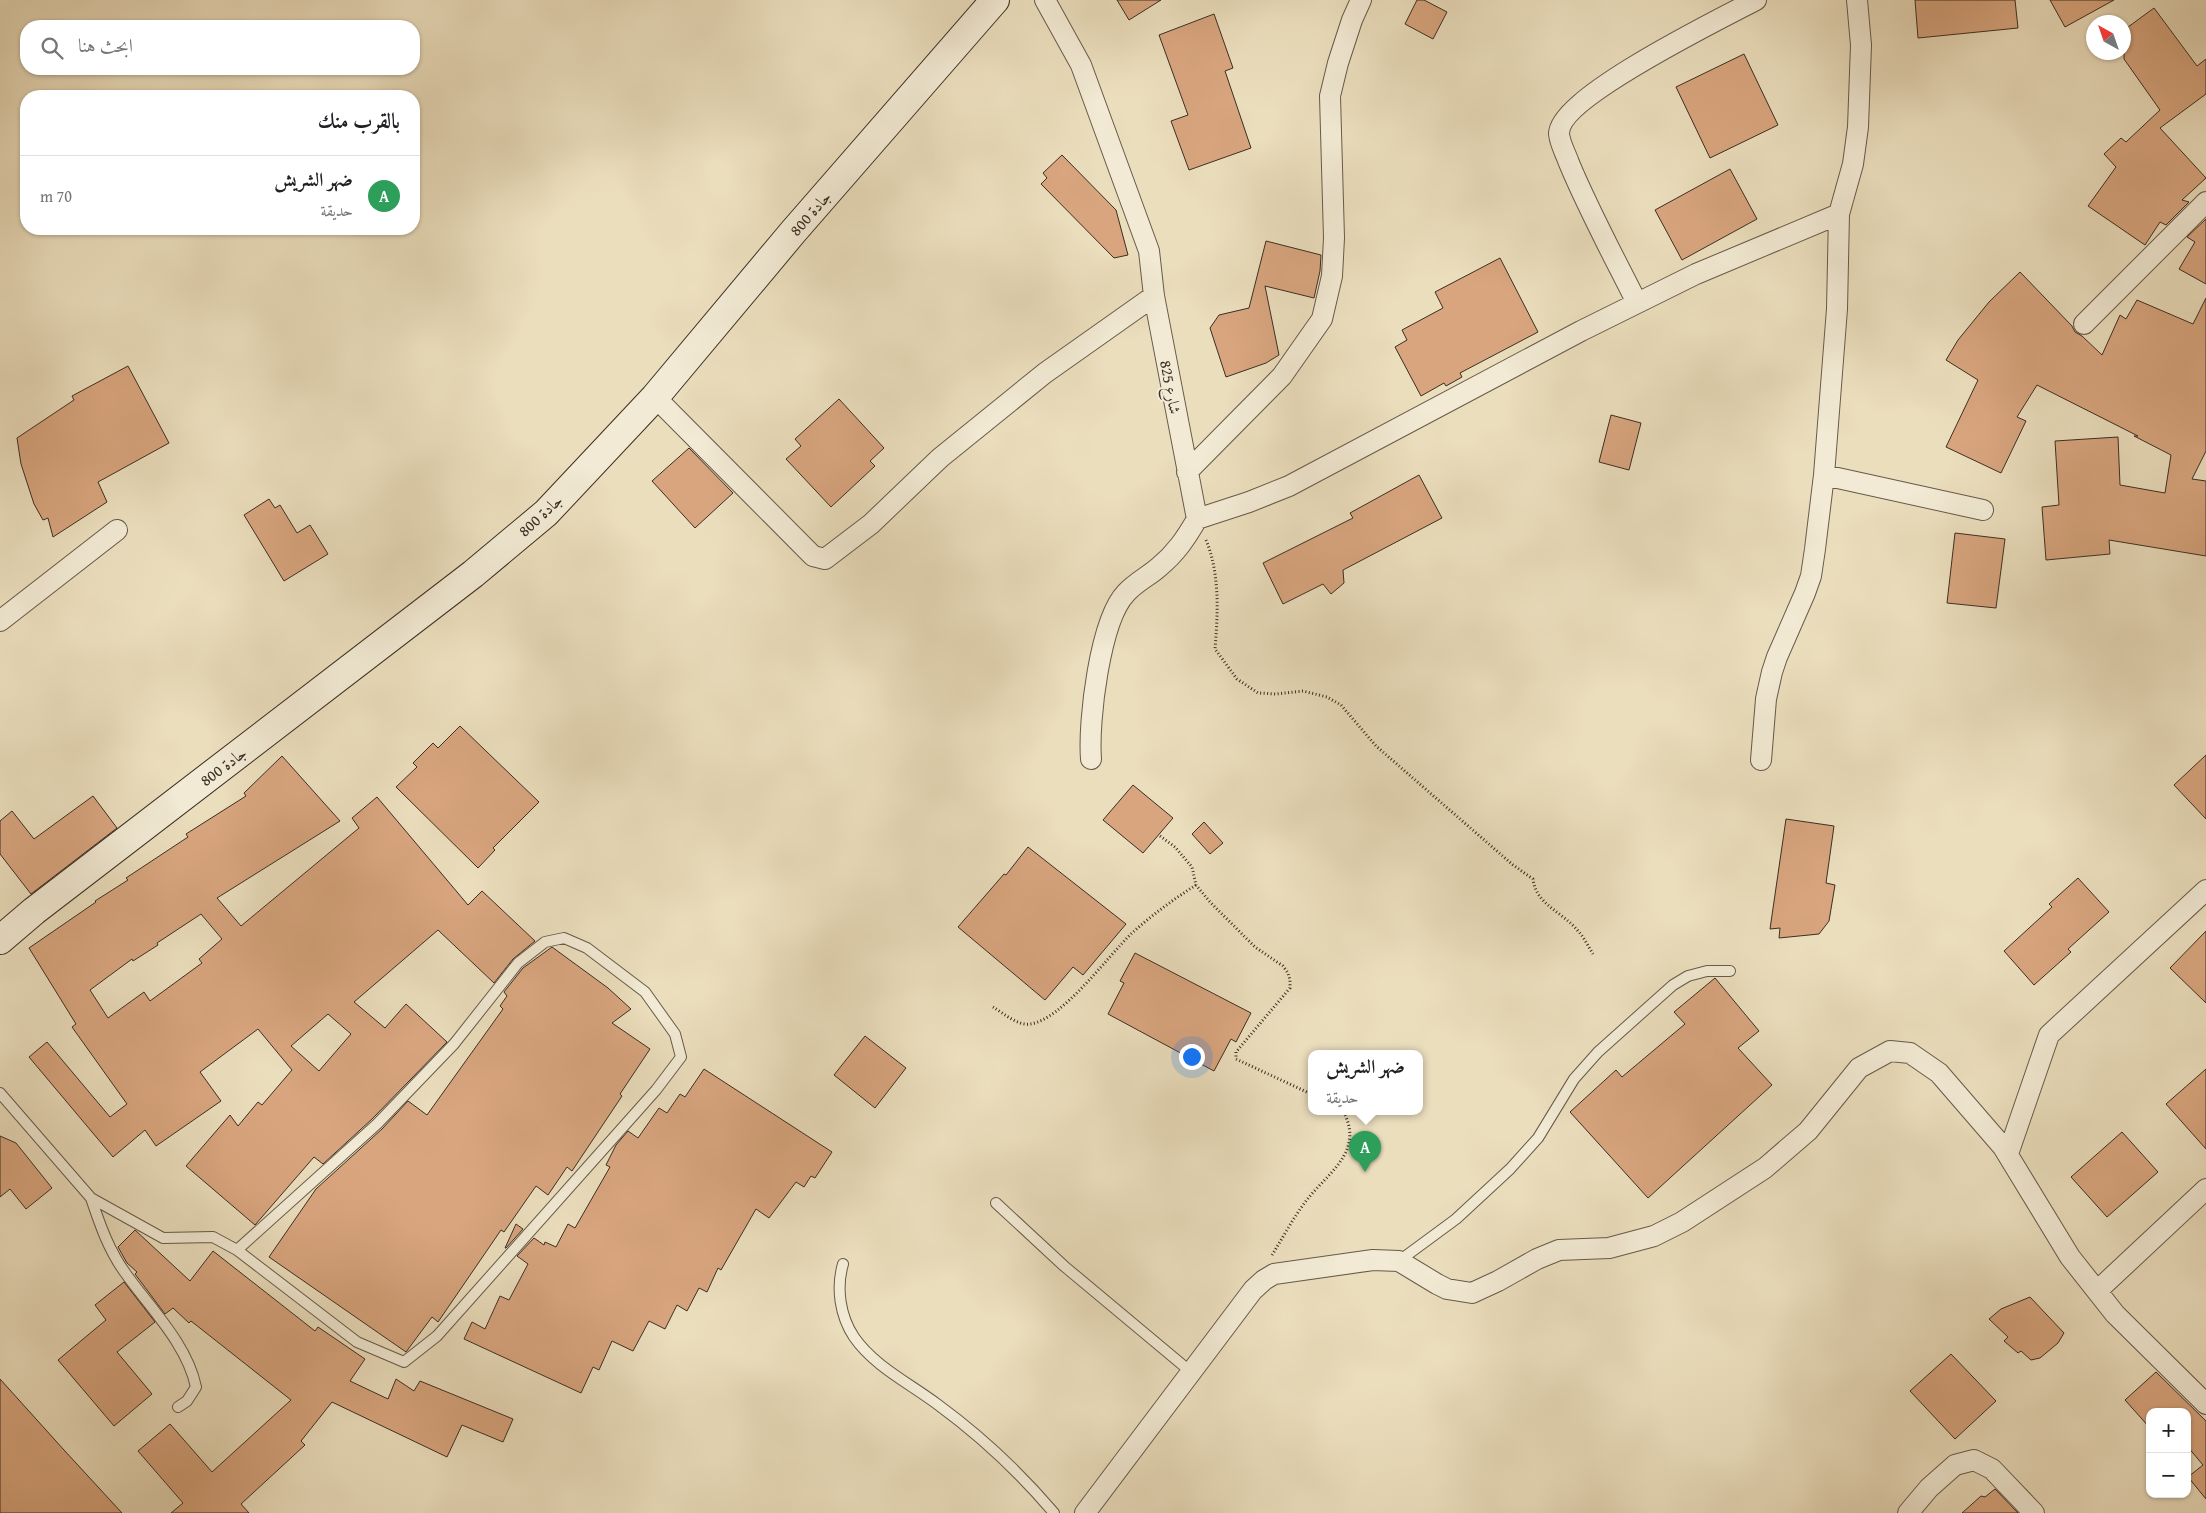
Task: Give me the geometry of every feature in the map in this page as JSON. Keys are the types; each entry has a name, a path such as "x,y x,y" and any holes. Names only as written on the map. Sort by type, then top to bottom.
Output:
{"main road":[{"name":"جادة 800","path":"0,940 34,911 474,574 546,513 654,397 793,232 995,0"}],"street":[{"name":"شارع 825","path":"1045,0 1081,65 1149,251 1154,296 1197,519"},
{"path":"1187,472 1282,376 1322,319 1332,276 1334,238 1330,96 1338,63 1352,20 1361,0"},
{"path":"1637,303 1576,180 1561,143 1560,128 1574,108 1594,91 1756,0"},
{"path":"1761,760 1766,699 1772,672 1811,576 1824,475 1837,309 1839,214 1853,164 1858,127 1861,45 1858,0"},
{"path":"2084,324 2206,202"},
{"path":"1092,759 1092,722 1098,675 1107,633 1117,608 1130,589 1158,568 1183,544 1197,519 1250,502 1289,486 1637,303 1696,274 1839,214"},
{"path":"654,397 808,551 819,559 825,559 871,524 940,458 1045,373 1154,296"},
{"path":"1824,475 1983,510"},
{"path":"0,622 117,530"},
{"path":"2008,1154 2049,1035 2206,890"},
{"path":"1085,1513 1253,1290 1267,1278 1274,1274 1312,1268 1373,1260 1399,1260 1437,1284 1472,1293 1559,1250 1609,1248 1654,1236 1682,1222 1765,1168 1808,1132 1859,1068 1890,1052 1910,1053 1939,1073 1976,1113 2008,1154 2070,1257 2096,1291 2115,1314 2206,1404"},
{"path":"2096,1291 2204,1195"},
{"path":"1908,1513 1929,1488 1955,1465 1974,1460 1992,1469 2034,1513"}],"lane":[{"path":"0,1093 91,1198 163,1238 213,1237 237,1250 357,1342 404,1362 437,1336 656,1090 681,1058 674,1034 645,992 587,948 564,938 545,942 518,963 454,1044 377,1124 237,1250"},
{"path":"1399,1260 1456,1219 1510,1169 1538,1138 1559,1101 1580,1072 1598,1052 1673,984 1688,976 1707,971 1730,971"},
{"path":"91,1198 106,1243 126,1274 172,1335 194,1377 196,1387 193,1394 178,1407"},
{"path":"996,1203 1064,1266 1191,1372"},
{"path":"843,1264 839,1278 842,1310 854,1336 865,1350 880,1363 938,1404 968,1429 1037,1493 1054,1513"}],"path":[{"path":"1197,519 1210,549 1219,603 1215,649 1237,679 1258,693 1276,694 1303,691 1327,698 1341,705 1376,746 1513,865 1533,879 1534,888 1539,896 1577,930 1593,954"},
{"path":"1160,836 1175,847 1192,868 1196,885 1210,902 1255,947 1288,972 1290,988 1236,1052 1236,1059 1308,1093"},
{"path":"992,1007 1021,1024 1045,1020 1083,986 1132,934 1181,894 1196,885"},
{"path":"1267,1278 1271,1258 1284,1235 1309,1197 1341,1164 1349,1144 1350,1123 1346,1115"}],"building":[{"path":"1117,0 1161,0 1129,20"},
{"path":"1417,0 1424,0 1447,12 1433,39 1405,24"},
{"path":"1915,0 2015,0 2018,28 1918,38"},
{"path":"2050,0 2114,0 2086,15 2065,27"},
{"path":"2154,8 2197,66 2206,59 2206,94 2160,128 2206,178 2182,200 2189,202 2166,225 2160,222 2145,245 2088,206 2116,167 2104,154 2121,138 2126,142 2160,110 2125,60 2131,60 2131,25"},
{"path":"1214,14 1233,68 1225,71 1251,148 1189,170 1171,121 1188,115 1159,35"},
{"path":"1744,54 1778,125 1710,158 1676,87"},
{"path":"1062,155 1116,210 1128,255 1114,258 1041,184 1047,178 1043,173"},
{"path":"1730,169 1757,219 1682,260 1655,210"},
{"path":"2206,219 2206,284 2179,269 2195,242 2187,237"},
{"path":"1266,241 1321,255 1320,271 1314,298 1265,286 1279,355 1266,363 1226,377 1210,328 1219,315 1249,308"},
{"path":"1500,258 1538,332 1460,373 1462,377 1446,386 1444,383 1421,396 1395,347 1407,340 1402,330 1443,308 1435,292"},
{"path":"2020,272 2072,326 2075,332 2102,355 2120,315 2126,319 2137,300 2193,324 2206,298 2206,451 2192,479 2206,481 2206,556 2109,540 2110,554 2046,560 2042,507 2059,505 2055,441 2118,437 2120,485 2165,493 2171,455 2134,436 2138,436 2037,385 2017,417 2026,421 2001,473 1946,447 1978,380 1946,360 1958,340 1989,302"},
{"path":"128,366 169,443 98,482 107,502 53,537 48,518 43,520 34,504 21,464 17,438 74,400 72,396"},
{"path":"839,399 884,448 870,461 875,466 831,507 786,459 801,446 795,439"},
{"path":"1611,415 1641,423 1629,470 1599,462"},
{"path":"689,448 733,493 695,528 652,481"},
{"path":"1419,475 1442,518 1343,570 1344,583 1331,594 1323,584 1283,604 1263,563 1353,518 1350,513"},
{"path":"269,499 275,508 280,505 297,533 310,525 328,554 284,581 244,515"},
{"path":"1955,533 2005,539 1996,608 1947,603"},
{"path":"460,726 539,802 493,848 495,850 478,868 396,787 417,767 413,763 433,743 438,748"},
{"path":"2206,755 2206,819 2174,785"},
{"path":"282,756 340,821 217,898 241,926 359,828 352,818 377,797 468,905 482,891 535,941 513,959 494,983 438,930 354,1002 385,1028 406,1004 447,1042 372,1119 323,1164 314,1157 255,1225 186,1166 230,1115 238,1126 258,1102 262,1105 292,1070 258,1029 200,1072 221,1101 156,1146 145,1130 113,1157 29,1057 47,1042 110,1117 127,1104 72,1027 76,1024 29,948 128,880 126,878 188,837 186,834 246,796 244,793","holes":["201,914 222,939 199,959 202,963 150,1001 144,992 108,1018 90,990 132,959 133,961 158,945 157,943","328,1014 351,1034 319,1071 291,1046"]},
{"path":"1133,785 1173,818 1143,853 1103,820"},
{"path":"93,796 117,828 31,894 0,854 0,821 12,811 34,839"},
{"path":"1786,819 1834,826 1826,883 1835,885 1829,921 1819,934 1779,938 1780,928 1770,929"},
{"path":"1204,822 1223,843 1210,854 1192,834"},
{"path":"1028,847 1126,924 1083,975 1073,967 1045,1000 958,927 1004,874 1006,875"},
{"path":"2078,878 2109,912 2068,949 2071,952 2034,985 2004,951 2052,907 2049,904"},
{"path":"2206,931 2206,1003 2170,968"},
{"path":"552,947 608,988 631,1009 612,1023 650,1049 620,1094 622,1096 572,1171 567,1167 548,1195 536,1186 504,1232 501,1230 438,1322 432,1317 406,1352 269,1257 316,1189 382,1129 408,1101 427,1115 503,1009 500,1006 507,996 504,992 523,968"},
{"path":"1135,953 1251,1013 1236,1042 1231,1039 1214,1071 1108,1014 1124,983 1120,981"},
{"path":"1715,978 1759,1031 1738,1048 1772,1085 1648,1198 1570,1112 1616,1070 1622,1077 1685,1024 1674,1012"},
{"path":"865,1036 906,1068 875,1108 834,1075"},
{"path":"704,1069 832,1152 815,1178 811,1176 804,1187 796,1182 769,1218 756,1209 721,1270 718,1268 707,1292 699,1288 687,1311 677,1305 665,1329 649,1321 633,1351 612,1341 599,1370 593,1367 581,1393 464,1339 472,1322 485,1329 500,1296 509,1300 528,1264 517,1256 534,1238 544,1245 545,1242 556,1247 568,1224 575,1228 610,1167 606,1165 616,1145 628,1131 638,1138 659,1108 667,1113 680,1094 685,1097"},
{"path":"2206,1069 2206,1149 2166,1104"},
{"path":"2122,1132 2158,1172 2107,1217 2071,1177"},
{"path":"0,1136 16,1143 52,1188 26,1209 10,1189 0,1197"},
{"path":"516,1224 523,1229 505,1248"},
{"path":"135,1230 190,1281 213,1251 315,1331 318,1327 365,1359 350,1381 388,1399 396,1379 414,1391 420,1381 513,1419 503,1442 462,1425 447,1457 332,1402 301,1441 305,1445 241,1504 249,1513 171,1513 183,1503 138,1451 170,1424 212,1472 291,1400 191,1321 189,1323 173,1308 165,1314 135,1274 137,1272 127,1263 118,1247"},
{"path":"124,1282 155,1322 117,1352 152,1394 114,1426 58,1360 106,1320 95,1305"},
{"path":"2030,1297 2064,1333 2058,1343 2040,1358 2031,1360 2021,1351 2018,1353 2004,1341 2008,1337 1989,1319 2001,1309"},
{"path":"1951,1354 1996,1401 1955,1439 1910,1391"},
{"path":"2156,1372 2206,1421 2206,1499 2191,1481 2191,1475 2203,1465 2191,1451 2191,1408 2146,1408 2146,1424 2125,1400"},
{"path":"0,1379 64,1450 122,1513 0,1513"},
{"path":"1995,1489 2018,1513 1962,1513 1981,1496 1985,1497"}],"place":[{"name":"ضهر الشريش","path":"1365,1172"}]}
